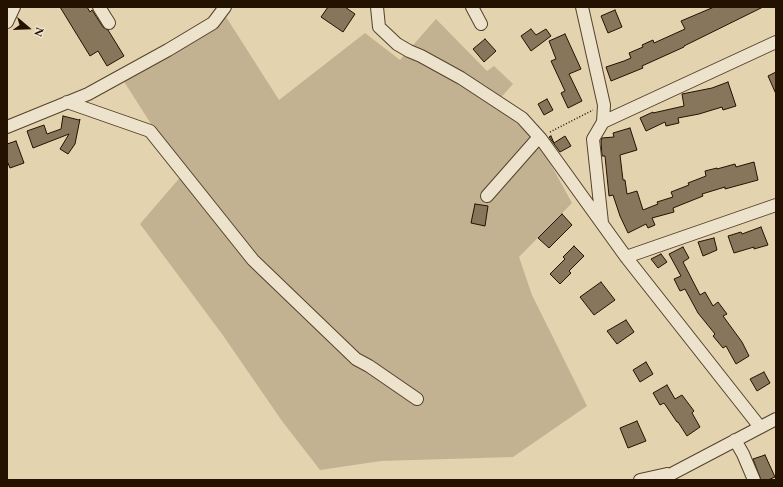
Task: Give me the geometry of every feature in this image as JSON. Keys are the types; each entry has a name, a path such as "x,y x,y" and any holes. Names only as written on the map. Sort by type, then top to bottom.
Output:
{"street":[{"path":"7,22 14,7"},
{"path":"99,7 109,23"},
{"path":"7,127 88,94 168,50 213,23 225,7"},
{"path":"377,7 379,27 398,44 467,82 522,118 539,137 626,257 760,427"},
{"path":"472,7 481,24"},
{"path":"582,7 604,105 603,122 593,139 602,224"},
{"path":"603,122 776,42"},
{"path":"67,102 150,131 253,260 356,360 369,366 417,399"},
{"path":"487,196 539,137"},
{"path":"626,257 776,205"},
{"path":"660,480 672,476 735,440 776,419"},
{"path":"735,440 743,454 754,480"},
{"path":"640,480 672,476"}],"path":[{"path":"539,137 604,105"}],"shaded area":[{"path":"221,9 279,100 365,33 400,60 436,19 487,71 494,66 513,84 495,104 539,143 572,203 519,257 532,295 587,406 513,457 381,461 320,470 282,421 222,334 140,224 183,174 123,80 172,47"}],"building":[{"path":"60,7 87,7 90,12 92,10 103,27 108,30 124,56 107,66 98,51 90,56"},
{"path":"328,7 345,7 355,14 343,32 321,17"},
{"path":"714,7 763,7 684,47 642,66 643,68 611,81 606,67 631,58 629,53 643,47 642,45 653,40 654,43 685,29 681,21"},
{"path":"615,10 622,27 608,33 601,16"},
{"path":"531,29 536,35 546,29 551,36 531,51 521,36"},
{"path":"565,34 581,69 569,74 582,101 568,108 561,93 565,91 551,61 556,59 549,41"},
{"path":"485,39 496,51 484,62 473,49"},
{"path":"776,72 776,94 768,76"},
{"path":"728,82 736,106 723,110 722,107 699,114 678,118 679,123 666,126 665,122 646,131 640,118 653,112 684,106 682,94 712,88"},
{"path":"547,99 553,110 544,115 538,104"},
{"path":"63,116 80,119 75,144 68,154 60,149 69,134 33,148 27,131 44,125 47,134 61,129"},
{"path":"630,128 637,150 620,155 623,180 625,180 627,194 637,191 643,210 658,204 657,202 673,197 671,192 706,176 705,171 735,164 736,167 754,162 758,180 725,189 725,187 702,194 703,196 673,208 674,212 652,218 655,225 648,228 646,224 628,233 613,195 609,196 605,156 602,156 601,141 602,138 614,137 613,133"},
{"path":"551,136 554,143 565,136 571,146 560,152 549,137"},
{"path":"16,141 24,163 10,168 7,161 7,144"},
{"path":"475,204 488,206 485,226 471,223"},
{"path":"562,214 572,225 549,248 538,238"},
{"path":"761,227 768,245 754,249 754,247 734,253 728,236 741,232 742,234"},
{"path":"714,238 717,250 703,256 698,242"},
{"path":"574,246 584,256 569,271 571,273 560,284 550,274 565,259 563,257"},
{"path":"683,247 689,258 683,262 700,295 705,292 713,306 718,302 727,314 723,316 742,342 749,356 736,364 726,346 723,348 713,336 715,334 698,313 685,289 680,291 674,279 681,276 669,254"},
{"path":"661,254 667,262 658,268 651,259"},
{"path":"601,282 615,300 594,315 580,297"},
{"path":"626,320 634,332 617,344 607,331"},
{"path":"646,362 653,374 640,382 633,370"},
{"path":"764,372 770,383 757,391 750,379"},
{"path":"667,385 675,399 682,395 694,411 692,413 700,427 687,436 664,403 660,405 653,393"},
{"path":"637,421 646,441 628,448 620,428"},
{"path":"765,455 775,477 768,480 761,480 753,459"}]}
